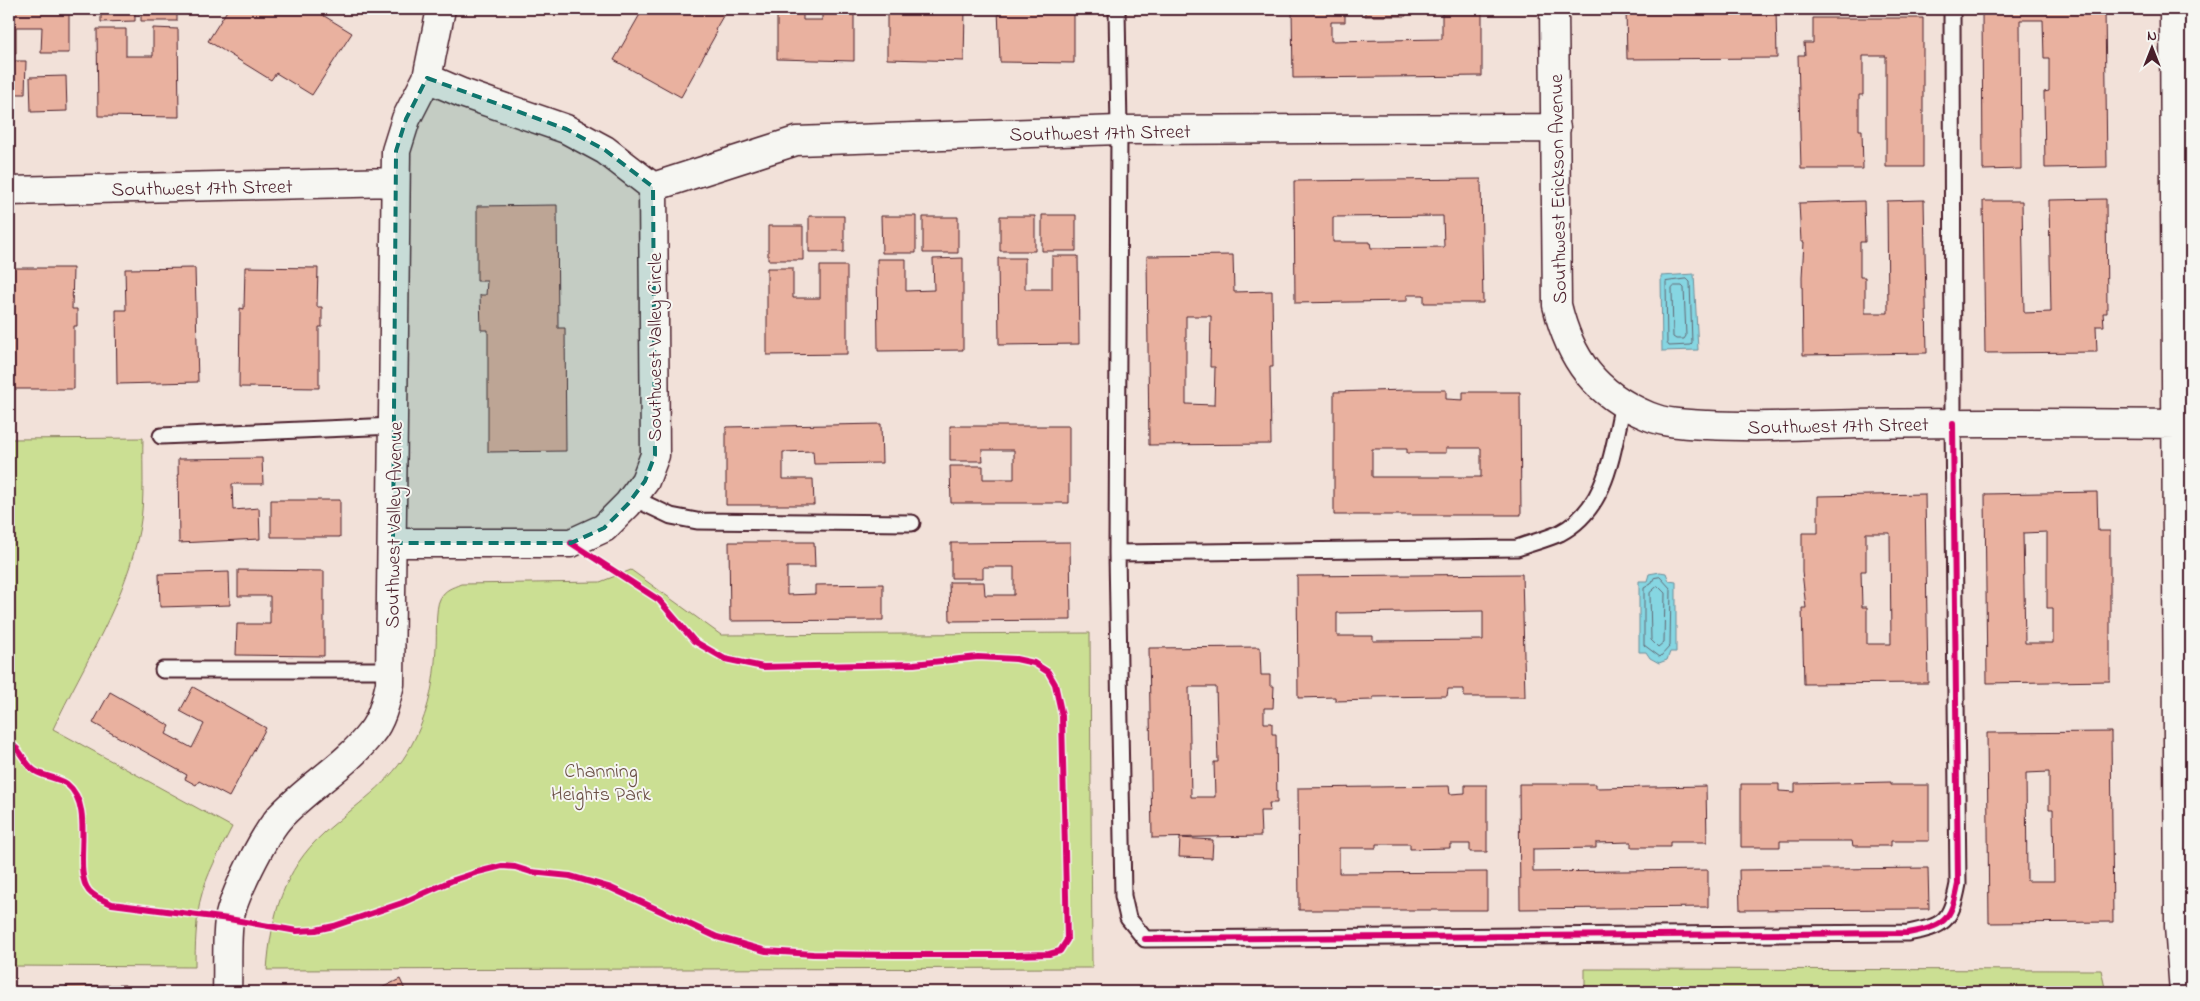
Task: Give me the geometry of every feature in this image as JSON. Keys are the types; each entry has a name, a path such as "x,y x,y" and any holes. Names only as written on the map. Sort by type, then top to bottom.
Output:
{"street":[{"name":"Southwest Valley Avenue","path":"227,992 229,919 242,883 257,854 266,837 280,818 336,769 372,732 382,711 390,684 396,151 406,119 427,78 441,9"},
{"name":"Southwest Erickson Avenue","path":"1554,9 1557,305 1563,331 1575,356 1600,386"},
{"path":"2174,9 2181,414 2179,926 2184,992"},
{"path":"427,78 462,93 566,129 605,150 653,187"},
{"name":"Southwest 17th Street","path":"653,187 796,141 1119,130 1556,128"},
{"name":"Southwest 17th Street","path":"9,191 395,182"},
{"name":"Southwest Valley Circle","path":"393,543 571,543 604,528 633,498 645,481 655,455 653,187"},
{"name":"Southwest 17th Street","path":"1600,386 1623,404 1650,417 1679,424 1732,427 2181,414"}],"lane":[{"path":"1117,9 1119,130 1117,553 1123,896 1128,918 1146,939 1908,933 1930,929 1947,920 1954,903 1958,884 1953,422 1952,9"},
{"path":"1117,553 1517,548 1561,532 1588,512 1605,482 1623,404"},
{"path":"161,436 394,426"},
{"path":"633,498 671,516 698,521 912,523"},
{"path":"163,670 391,670"}],"highlighted area":[{"path":"427,78 566,129 605,150 653,187 655,455 645,481 628,504 604,528 571,543 393,543 396,151 406,119"}],"green space":[{"path":"143,438 142,505 134,553 115,605 53,729 232,827 210,872 200,901 195,967 9,966 9,439"},
{"name":"Channing Heights Park","path":"631,570 721,635 1090,633 1092,968 267,970 276,913 289,879 298,863 324,833 383,783 403,760 417,734 430,698 435,661 437,609 444,593 461,584 600,582"},
{"path":"1585,969 2101,970 2106,992 1585,992"}],"water":[{"path":"1694,274 1698,350 1662,351 1661,276"},
{"path":"1666,573 1669,581 1676,582 1676,652 1670,652 1667,660 1659,663 1650,658 1646,652 1639,652 1639,581 1647,581 1649,574"}],"building":[{"path":"9,9 69,9 69,53 41,53 42,27 16,27 16,53 9,53"},
{"path":"101,9 135,9 135,21 101,22"},
{"path":"141,9 177,9 177,21 141,21"},
{"path":"228,9 321,9 323,10 321,14 352,33 312,95 276,73 271,80 208,41"},
{"path":"643,9 727,9 715,30 717,32 681,97 614,60"},
{"path":"777,9 803,9 803,20 822,20 822,9 854,9 854,61 777,59"},
{"path":"887,9 965,9 964,61 887,59"},
{"path":"998,9 1074,9 1074,63 1000,62"},
{"path":"1292,9 1482,9 1482,76 1293,78","holes":["1345,10 1365,10 1365,16 1406,16 1406,11 1442,11 1442,39 1331,41 1331,22 1345,22"]},
{"path":"1626,9 1776,9 1777,58 1627,59"},
{"path":"1982,9 2105,9 2107,167 2045,168 2044,92 2049,91 2049,58 2044,58 2043,20 2020,20 2021,169 1983,170"},
{"path":"1813,18 1923,18 1923,167 1886,167 1886,56 1863,56 1863,95 1859,95 1859,130 1862,130 1863,169 1801,169 1798,55 1805,55 1804,43 1813,43"},
{"path":"153,28 178,29 179,117 98,116 97,29 126,29 126,56 153,56"},
{"path":"9,61 26,61 25,94 9,94"},
{"path":"66,76 67,111 31,112 30,77"},
{"path":"1481,179 1483,303 1424,303 1424,295 1407,295 1407,301 1295,303 1294,181","holes":["1443,216 1444,247 1371,248 1370,242 1333,242 1333,217"]},
{"path":"2106,199 2107,313 2103,313 2104,326 2096,326 2097,352 1985,353 1983,201 2022,201 2024,313 2051,312 2049,200"},
{"path":"1924,200 1927,353 1803,355 1802,277 1804,242 1801,242 1799,203 1864,201 1865,242 1860,242 1860,277 1865,277 1865,313 1888,313 1887,201"},
{"path":"557,205 558,328 565,328 566,451 488,452 488,330 481,330 480,295 486,295 487,281 477,281 477,206"},
{"path":"1042,215 1076,215 1076,251 1042,251"},
{"path":"809,216 844,216 844,252 809,252"},
{"path":"881,216 916,216 916,253 882,253"},
{"path":"1000,216 1035,216 1035,251 1000,251"},
{"path":"923,217 958,217 958,253 923,253"},
{"path":"768,226 803,226 803,260 768,260"},
{"path":"1233,255 1234,292 1272,291 1273,367 1270,367 1271,444 1149,445 1147,256","holes":["1186,316 1211,316 1210,367 1215,367 1214,405 1186,404"]},
{"path":"1052,256 1078,256 1079,344 999,345 998,258 1025,258 1025,289 1052,289"},
{"path":"963,258 963,350 878,351 877,259 906,259 906,291 934,290 933,259"},
{"path":"820,266 847,266 847,354 767,355 767,268 793,268 793,298 820,298"},
{"path":"245,267 318,268 317,307 322,307 322,327 319,327 319,388 239,387 240,308 244,309"},
{"path":"9,268 73,268 72,309 77,309 77,326 74,326 74,389 9,389"},
{"path":"195,268 198,382 117,384 116,310 126,310 125,269"},
{"path":"1446,390 1446,399 1463,400 1463,392 1520,392 1521,515 1334,515 1334,392","holes":["1446,448 1481,448 1481,477 1372,477 1372,449 1407,449 1407,453 1446,453"]},
{"path":"881,424 882,463 814,464 813,451 783,452 783,479 813,479 814,505 726,505 726,427"},
{"path":"950,426 1069,426 1069,503 951,503 950,466 983,466 983,479 1014,479 1014,450 982,450 983,461 950,461"},
{"path":"262,458 263,484 232,484 233,510 259,508 260,539 179,543 178,459"},
{"path":"2097,492 2098,531 2110,531 2110,681 1987,683 1985,494","holes":["2047,532 2047,608 2053,608 2053,643 2025,643 2023,533"]},
{"path":"1925,494 1928,683 1804,684 1802,608 1806,608 1802,572 1802,533 1818,533 1818,496","holes":["1866,533 1890,533 1891,644 1867,644 1867,607 1862,607 1861,571 1866,571"]},
{"path":"271,500 340,500 340,537 271,537"},
{"path":"729,542 814,542 815,567 787,567 787,595 815,594 815,585 883,584 883,620 730,621"},
{"path":"1070,542 1071,620 950,621 949,582 984,582 985,595 1014,595 1014,567 983,567 983,578 951,578 951,543"},
{"path":"238,570 324,571 324,656 236,655 237,624 270,624 270,596 238,596"},
{"path":"229,572 230,605 160,607 159,574"},
{"path":"1522,574 1525,697 1464,697 1464,689 1448,689 1447,696 1373,697 1373,700 1335,701 1335,697 1298,698 1297,576","holes":["1483,611 1483,640 1373,641 1373,636 1337,636 1337,613"]},
{"path":"1260,647 1261,675 1270,675 1270,686 1274,686 1273,708 1264,708 1264,723 1272,723 1272,734 1276,734 1277,803 1269,803 1270,811 1260,811 1261,836 1152,838 1149,648","holes":["1189,687 1216,687 1218,762 1214,762 1215,797 1191,797"]},
{"path":"193,687 266,728 229,797 199,781 196,785 185,779 187,775 93,723 110,692 170,726 166,734 192,748 204,724 180,711"},
{"path":"2111,732 2113,922 1989,923 1987,733","holes":["2049,772 2049,809 2053,809 2054,881 2027,881 2026,773"]},
{"path":"1891,782 1891,785 1929,785 1929,841 1891,841 1891,846 1853,846 1852,841 1780,841 1780,847 1741,847 1741,784 1779,784 1779,791 1795,792 1795,784"},
{"path":"1519,784 1596,784 1596,788 1706,786 1707,842 1670,842 1670,847 1631,847 1631,842 1596,843 1596,848 1533,849 1533,872 1708,870 1708,907 1520,909"},
{"path":"1465,785 1487,785 1487,852 1470,852 1470,844 1450,844 1450,848 1410,849 1410,844 1376,844 1376,848 1339,848 1339,873 1487,872 1487,910 1299,910 1298,788 1449,786 1450,794 1465,793"},
{"path":"1180,838 1213,840 1212,858 1179,857"},
{"path":"1928,868 1929,909 1740,910 1739,870"},
{"path":"400,979 406,992 373,992"},
{"path":"125,985 125,992 66,992 66,986"}],"cycle path":[{"path":"1145,939 1908,933 1930,928 1938,924 1949,914 1958,884 1953,423"},
{"path":"9,743 17,749 31,768 42,775 55,778 67,784 76,795 81,808 84,881 91,893 112,904 229,919 297,931 316,930 334,926 402,903 451,881 502,866 515,867 531,872 570,876 611,888 717,937 766,951 813,954 895,955 1013,955 1049,954 1060,951 1067,940 1062,716 1055,684 1048,672 1034,663 1016,659 978,657 914,664 763,667 725,659 694,641 659,600 571,543"}]}
